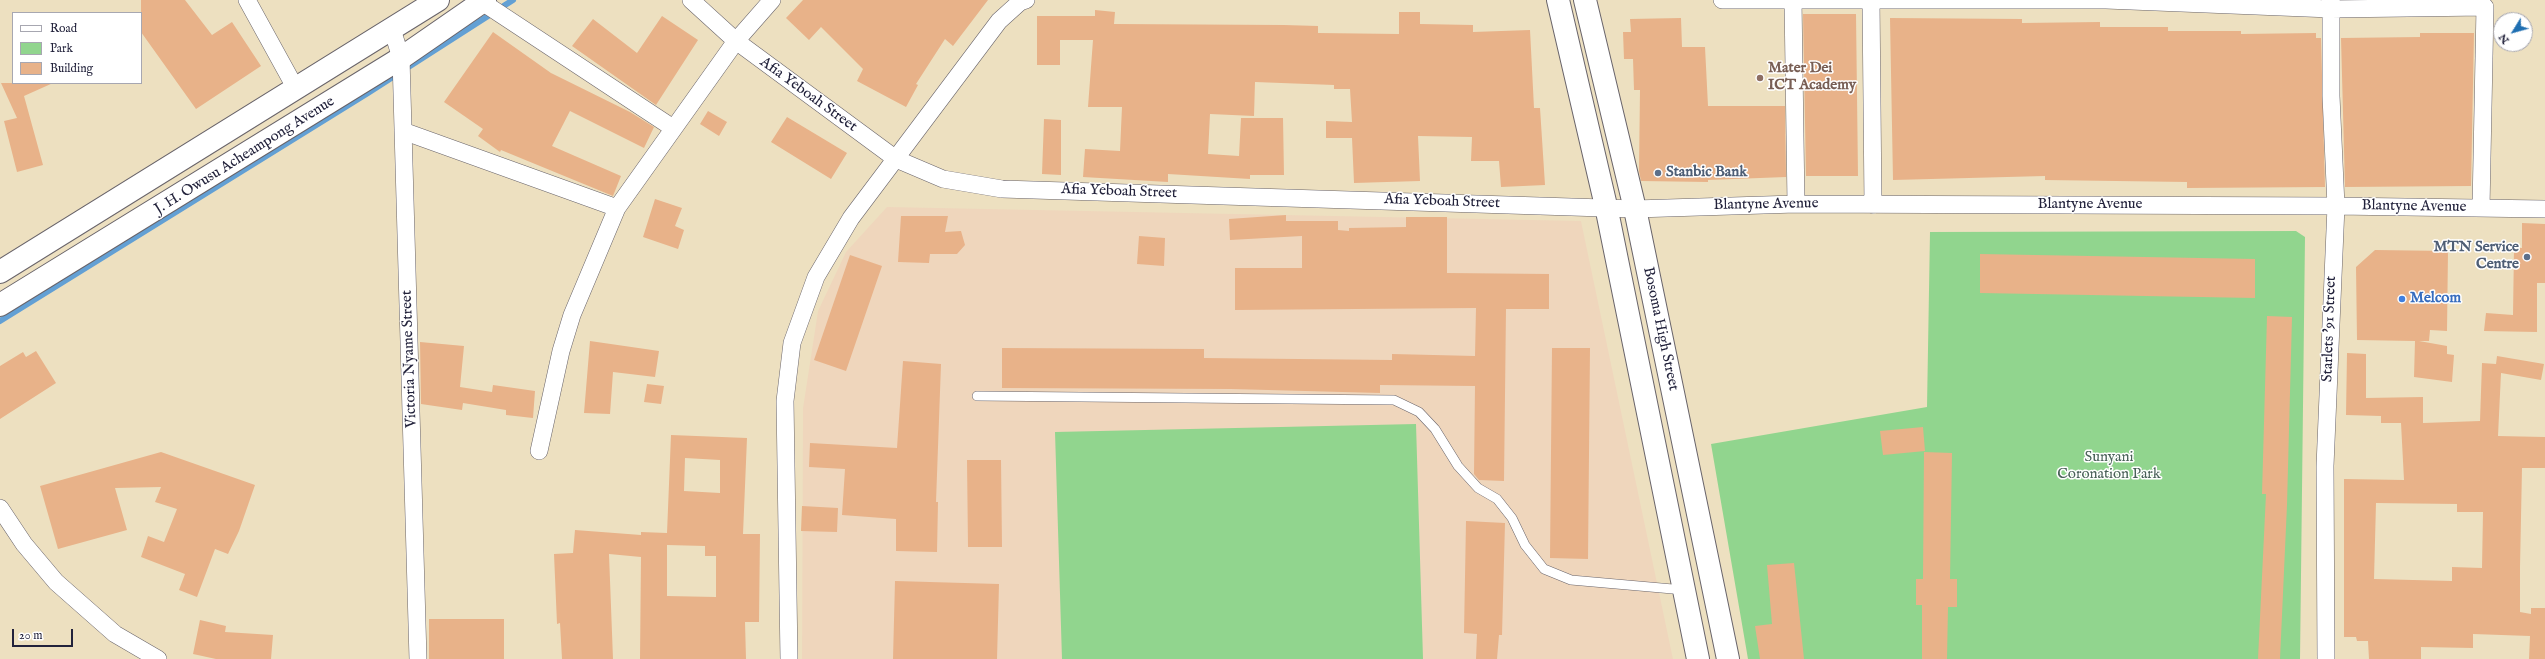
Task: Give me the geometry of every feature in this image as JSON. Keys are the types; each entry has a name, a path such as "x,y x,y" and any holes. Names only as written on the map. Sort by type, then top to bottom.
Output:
{"street":[{"path":"247,0 296,89"},
{"name":"J. H. Owusu Acheampong Avenue","path":"0,272 438,0"},
{"name":"Afia Yeboah Street","path":"691,0 736,41 896,160 943,179 1002,189 1606,206 1635,209"},
{"path":"539,451 561,351 572,315 616,208 736,41 772,0"},
{"path":"790,659 785,401 792,343 816,277 851,218 999,21 1020,2 1026,0"},
{"name":"Bosoma High Street","path":"1558,0 1606,206 1698,659"},
{"name":"Bosoma High Street","path":"1585,0 1635,209 1728,659"},
{"path":"1722,0 2106,0 2331,4 2485,4 2481,208"},
{"path":"1793,0 1796,204"},
{"path":"1871,0 1873,205"},
{"path":"484,1 673,128"},
{"name":"J. H. Owusu Acheampong Avenue","path":"0,305 401,58 484,1"},
{"name":"Starlets '91 Street","path":"2326,659 2325,466 2336,206 2331,96 2331,4"},
{"name":"Victoria Nyame Street","path":"392,29 401,58 418,659"},
{"path":"403,131 616,208"},
{"name":"Blantyne Avenue","path":"1635,209 1796,204 2336,206 2545,209"},
{"path":"0,508 24,544 56,582 115,634 158,659"}],"lane":[{"path":"977,396 1394,400 1419,412 1435,429 1458,466 1478,488 1497,499 1512,518 1525,545 1544,569 1571,580 1684,590"}],"shaded area":[{"path":"887,207 1581,221 1673,659 802,659 803,408 818,311 846,252"}],"green space":[{"name":"Sunyani Coronation Park","path":"2296,231 2305,237 2300,659 1748,659 1711,444 1927,407 1930,232"},
{"path":"1416,424 1423,659 1062,659 1055,432"}],"building":[{"path":"141,0 185,0 212,35 232,22 261,66 196,109 142,33"},
{"path":"803,0 988,0 953,46 945,39 916,84 918,85 906,107 857,81 863,69 821,27 809,40 786,18"},
{"path":"1095,10 1115,12 1114,24 1318,26 1318,33 1399,34 1399,12 1420,12 1420,24 1473,25 1473,32 1530,30 1534,108 1540,108 1545,185 1501,187 1499,161 1471,161 1472,137 1418,136 1420,181 1354,183 1352,138 1326,138 1326,121 1352,122 1350,89 1334,89 1334,85 1255,82 1254,116 1210,114 1208,154 1239,156 1241,118 1283,118 1284,175 1250,175 1250,179 1168,174 1168,182 1083,177 1085,149 1120,151 1122,107 1088,107 1093,40 1060,40 1060,65 1037,65 1037,16 1095,16"},
{"path":"1803,14 1856,14 1858,176 1806,176"},
{"path":"662,16 698,40 656,105 572,46 593,19 637,53"},
{"path":"1681,18 1682,47 1705,47 1708,106 1785,106 1786,177 1708,180 1708,182 1641,181 1639,171 1640,90 1634,90 1633,59 1624,59 1623,32 1631,32 1630,19"},
{"path":"1890,18 2022,19 2022,23 2100,22 2100,27 2168,27 2168,31 2241,31 2241,34 2316,33 2316,38 2321,38 2325,187 2187,188 2187,182 2045,180 2045,176 1893,180"},
{"path":"493,32 551,73 630,112 654,127 644,148 570,111 552,146 621,176 613,196 501,150 500,152 478,136 483,129 444,102"},
{"path":"2420,33 2474,33 2471,186 2345,187 2341,38 2420,37"},
{"path":"1,83 51,84 24,96 43,165 17,172 4,121 17,118"},
{"path":"708,111 727,122 719,136 700,124"},
{"path":"787,117 847,153 831,179 771,142"},
{"path":"1044,119 1061,120 1061,175 1042,174"},
{"path":"655,199 682,208 675,226 684,230 678,249 643,237"},
{"path":"1286,215 1286,221 1338,221 1338,230 1349,231 1349,228 1406,227 1406,217 1447,217 1447,273 1549,274 1549,309 1506,309 1504,481 1479,480 1474,474 1475,386 1380,385 1380,393 1231,389 1002,388 1002,348 1204,349 1204,358 1392,360 1392,354 1475,356 1476,308 1235,310 1235,268 1302,268 1302,236 1230,240 1229,219"},
{"path":"901,216 948,216 945,232 961,231 965,245 957,254 930,254 929,263 898,262"},
{"path":"2522,223 2545,224 2545,283 2537,283 2537,332 2484,331 2486,313 2513,315 2514,248 2522,248"},
{"path":"1139,236 1165,238 1164,266 1137,264"},
{"path":"2375,250 2448,251 2447,331 2430,330 2429,341 2419,341 2447,346 2447,354 2454,355 2452,382 2414,377 2415,341 2357,340 2356,267"},
{"path":"1980,254 2255,259 2255,298 1980,293"},
{"path":"850,255 882,266 846,371 814,360"},
{"path":"2267,316 2292,317 2287,505 2280,659 2258,659 2266,494 2262,494"},
{"path":"590,341 659,351 655,377 613,372 610,414 584,413"},
{"path":"420,342 464,346 460,387 492,392 493,385 535,391 533,418 506,415 506,410 463,403 462,410 421,404"},
{"path":"1552,348 1590,348 1588,559 1550,558"},
{"path":"36,351 56,383 0,419 0,366 23,352 26,357"},
{"path":"2347,353 2366,354 2366,398 2423,397 2423,423 2480,421 2482,363 2496,364 2497,356 2544,364 2541,380 2501,373 2498,436 2545,437 2545,468 2522,468 2520,612 2531,614 2531,608 2545,608 2545,659 2529,659 2530,636 2473,634 2473,648 2421,647 2421,659 2369,659 2368,641 2357,641 2356,637 2344,637 2344,479 2404,480 2401,423 2381,423 2381,416 2346,415","holes":["2376,503 2457,504 2457,512 2483,512 2482,568 2452,567 2452,581 2374,579"]},
{"path":"903,361 941,364 936,502 938,502 937,552 896,551 896,519 842,515 845,469 809,467 810,443 897,448"},
{"path":"647,384 664,386 661,404 644,402"},
{"path":"1923,427 1925,451 1883,455 1880,431"},
{"path":"671,435 747,438 743,534 760,534 759,622 745,622 746,659 640,659 641,557 609,554 613,659 562,659 560,623 557,624 554,554 573,553 575,530 641,535 641,532 667,533","holes":["685,458 720,460 720,493 684,491","667,545 705,546 705,556 716,556 716,597 667,596"]},
{"path":"161,452 255,485 239,531 228,554 215,549 197,597 179,590 185,574 141,557 148,536 164,542 177,509 155,502 161,487 115,488 127,530 58,549 40,486"},
{"path":"1924,452 1952,453 1950,579 1957,579 1957,607 1948,607 1947,659 1922,659 1922,605 1916,605 1916,579 1923,579"},
{"path":"967,460 1001,460 1002,547 968,547"},
{"path":"802,506 838,508 837,532 801,531"},
{"path":"1466,521 1505,523 1502,635 1499,635 1497,659 1476,659 1477,634 1464,633"},
{"path":"1794,563 1804,659 1760,659 1755,626 1772,624 1767,565"},
{"path":"895,581 999,584 997,659 893,659"},
{"path":"429,619 504,619 504,659 429,659"},
{"path":"200,620 226,626 225,632 273,635 271,659 216,659 193,654"}],"waterway":[{"path":"0,321 368,93 513,0"}],"place":[{"name":"Mater Dei ICT Academy","path":"1760,78"},
{"name":"Stanbic Bank","path":"1658,173"},
{"name":"MTN Service Centre","path":"2527,257"},
{"name":"Melcom","path":"2402,299"}]}
